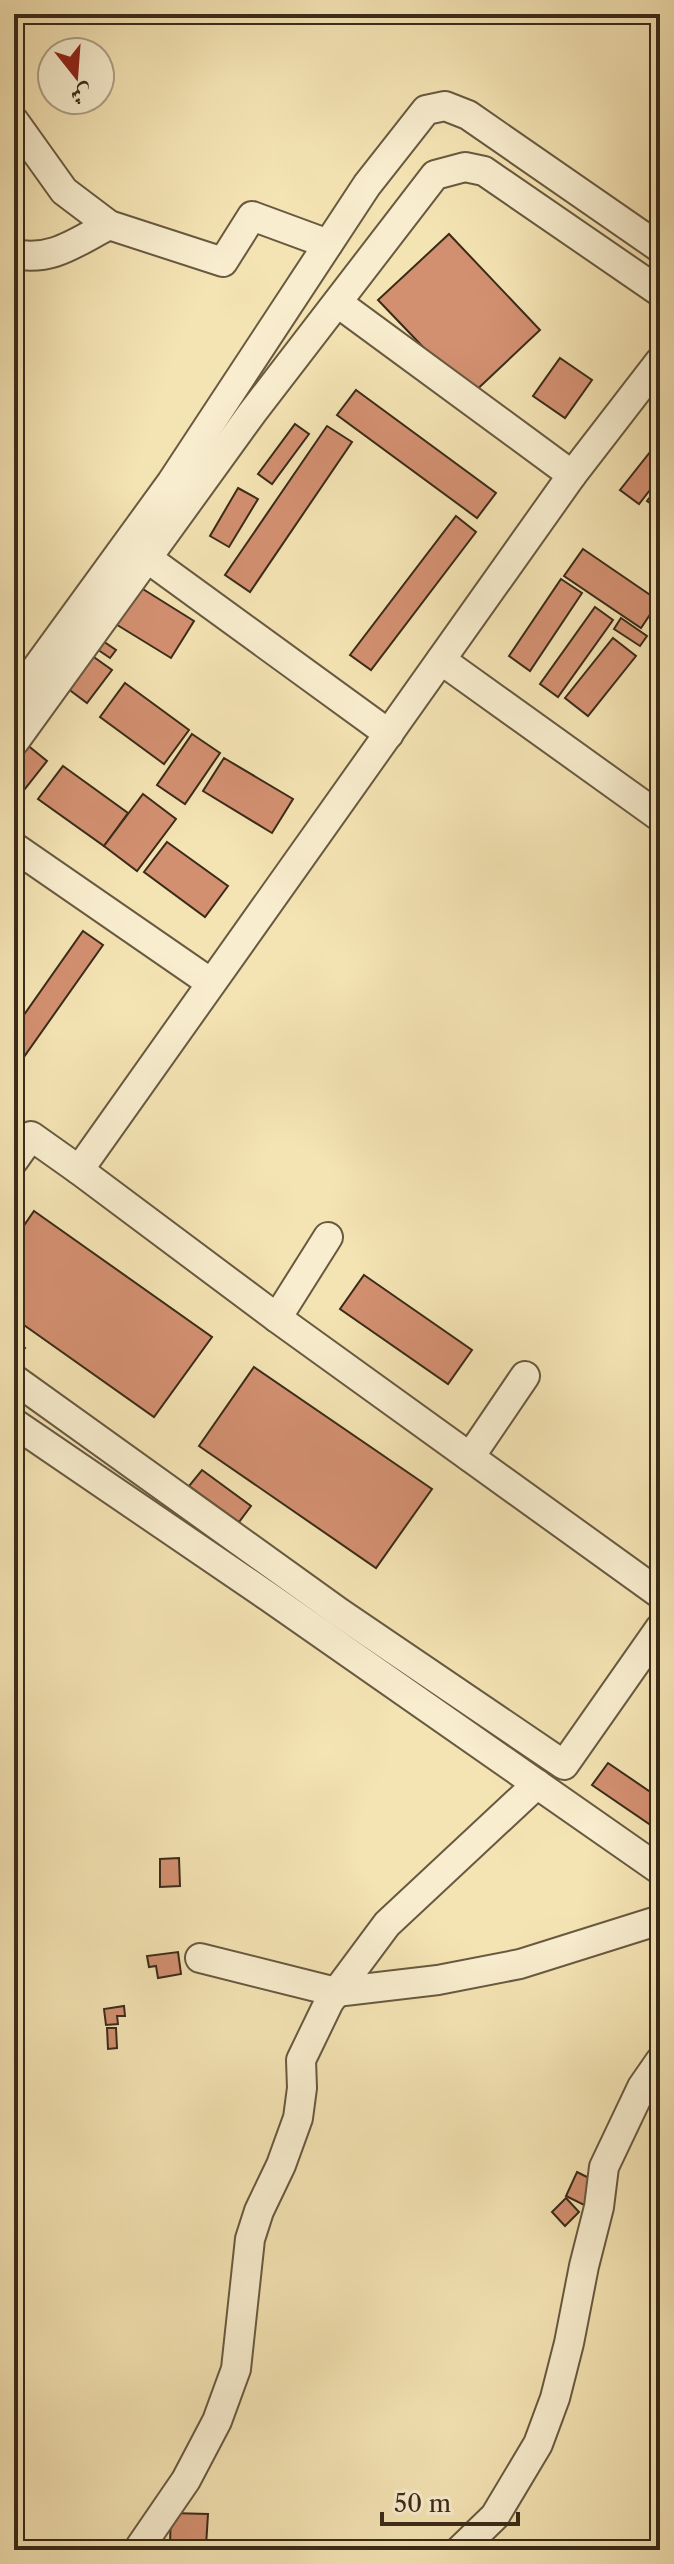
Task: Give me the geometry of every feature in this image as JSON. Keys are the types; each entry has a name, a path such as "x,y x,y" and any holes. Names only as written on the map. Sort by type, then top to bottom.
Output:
{"street":[{"path":"14,699 171,483 367,185 426,110 445,106 468,115 660,248"},
{"path":"14,121 64,191 109,225 223,262 252,216 328,244"},
{"path":"14,742 252,413 435,175 465,167 484,171 660,292"},
{"path":"14,254 30,258 52,255 109,225"},
{"path":"338,303 572,475"},
{"path":"79,1170 572,475 660,361"},
{"path":"147,558 389,734"},
{"path":"441,660 660,817"},
{"path":"14,847 211,983"},
{"path":"14,1160 31,1136 660,1594"},
{"path":"277,1318 328,1237"},
{"path":"470,1457 525,1376"},
{"path":"14,1379 340,1613 564,1765 660,1628"},
{"path":"14,1423 660,1870"},
{"path":"138,2550 186,2480 217,2421 236,2369 250,2239 298,2118 302,2088 301,2060 336,1992 387,1924 537,1784"},
{"path":"200,1958 336,1992 438,1980 520,1964 660,1920"},
{"path":"460,2550 495,2516 538,2444 555,2398 569,2343 599,2207 604,2167 642,2087 660,2061"}],"building":[{"path":"449,234 540,330 470,396 378,300"},
{"path":"560,358 592,380 565,418 533,396"},
{"path":"356,390 496,493 477,518 337,415"},
{"path":"295,424 309,434 272,484 258,474"},
{"path":"327,426 352,442 250,592 225,575"},
{"path":"658,442 660,477 639,504 620,490"},
{"path":"660,484 660,510 647,501"},
{"path":"238,488 258,499 229,547 210,536"},
{"path":"456,516 476,532 371,670 350,655"},
{"path":"583,549 659,601 641,628 564,576"},
{"path":"561,579 582,593 530,671 509,656"},
{"path":"138,586 194,621 171,658 114,623"},
{"path":"595,607 613,620 558,697 540,684"},
{"path":"621,618 647,636 640,646 614,629"},
{"path":"613,638 636,656 588,716 565,698"},
{"path":"100,639 116,650 110,658 94,647"},
{"path":"91,655 112,670 87,703 67,688"},
{"path":"125,683 189,730 164,764 100,717"},
{"path":"192,734 220,753 185,804 157,785"},
{"path":"26,744 47,761 24,790 14,782 14,759"},
{"path":"224,758 293,799 272,833 203,791"},
{"path":"63,766 128,813 104,846 38,799"},
{"path":"143,794 176,819 137,871 104,846"},
{"path":"167,842 228,886 205,917 144,872"},
{"path":"83,931 103,945 14,1071 14,1029"},
{"path":"34,1211 212,1337 154,1417 14,1318 14,1240"},
{"path":"364,1275 472,1350 448,1384 340,1309"},
{"path":"14,1340 25,1348 15,1362 14,1362"},
{"path":"254,1367 432,1489 376,1568 199,1446"},
{"path":"202,1470 251,1506 239,1522 189,1486"},
{"path":"608,1763 652,1793 660,1781 658,1830 592,1785"},
{"path":"179,1858 180,1886 160,1887 160,1859"},
{"path":"178,1952 181,1974 158,1978 156,1966 149,1967 147,1956"},
{"path":"124,2006 125,2016 117,2016 118,2024 106,2025 104,2009"},
{"path":"107,2028 116,2028 117,2048 108,2049"},
{"path":"577,2172 595,2181 584,2205 566,2196"},
{"path":"566,2198 579,2212 565,2226 552,2212"},
{"path":"171,2513 208,2514 206,2546 170,2544"}]}
